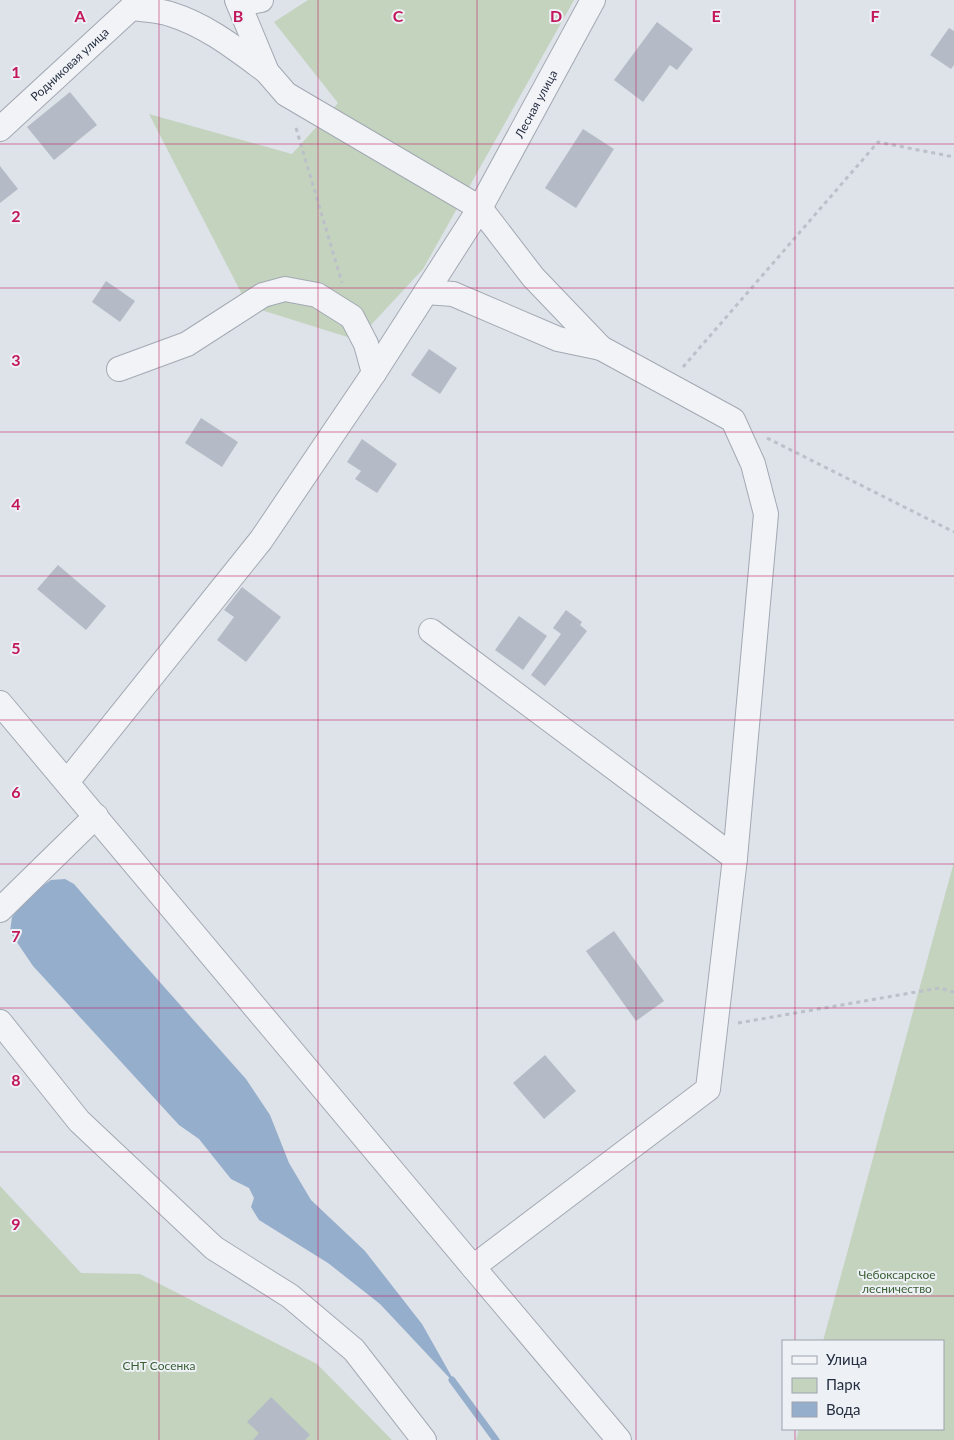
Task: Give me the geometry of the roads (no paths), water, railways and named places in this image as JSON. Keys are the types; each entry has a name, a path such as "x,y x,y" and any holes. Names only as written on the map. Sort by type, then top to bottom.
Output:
{"street":[{"name":"Лесная улица","path":"67,782 261,540 374,373 480,208 593,0"},
{"path":"246,1 267,72"},
{"path":"136,4 194,22 226,41 267,72 286,94 480,208 533,277 601,348"},
{"name":"Родниковая улица","path":"0,129 136,4"},
{"path":"119,369 187,344 263,295 284,290 317,295 352,317 366,344 374,373"},
{"path":"426,292 453,294 558,339 601,348 733,420 753,464 766,514 735,858 708,1089 473,1268"},
{"path":"432,631 735,858"},
{"path":"0,703 619,1440"},
{"path":"0,910 96,816"},
{"path":"0,1022 78,1121 214,1248 290,1296 354,1350 424,1440"}],"water":[{"path":"65,879 74,884 246,1079 270,1115 289,1163 311,1200 365,1251 422,1324 457,1386 380,1304 328,1263 259,1220 251,1207 254,1198 249,1188 231,1179 199,1139 179,1125 33,966 10,932 12,917 32,893 51,880"}],"waterway":[{"path":"452,1380 496,1440"}],"park label":[{"name":"Чебоксарское лесничество","path":"897,1282"},
{"name":"СНТ Сосенка","path":"159,1366"}]}
